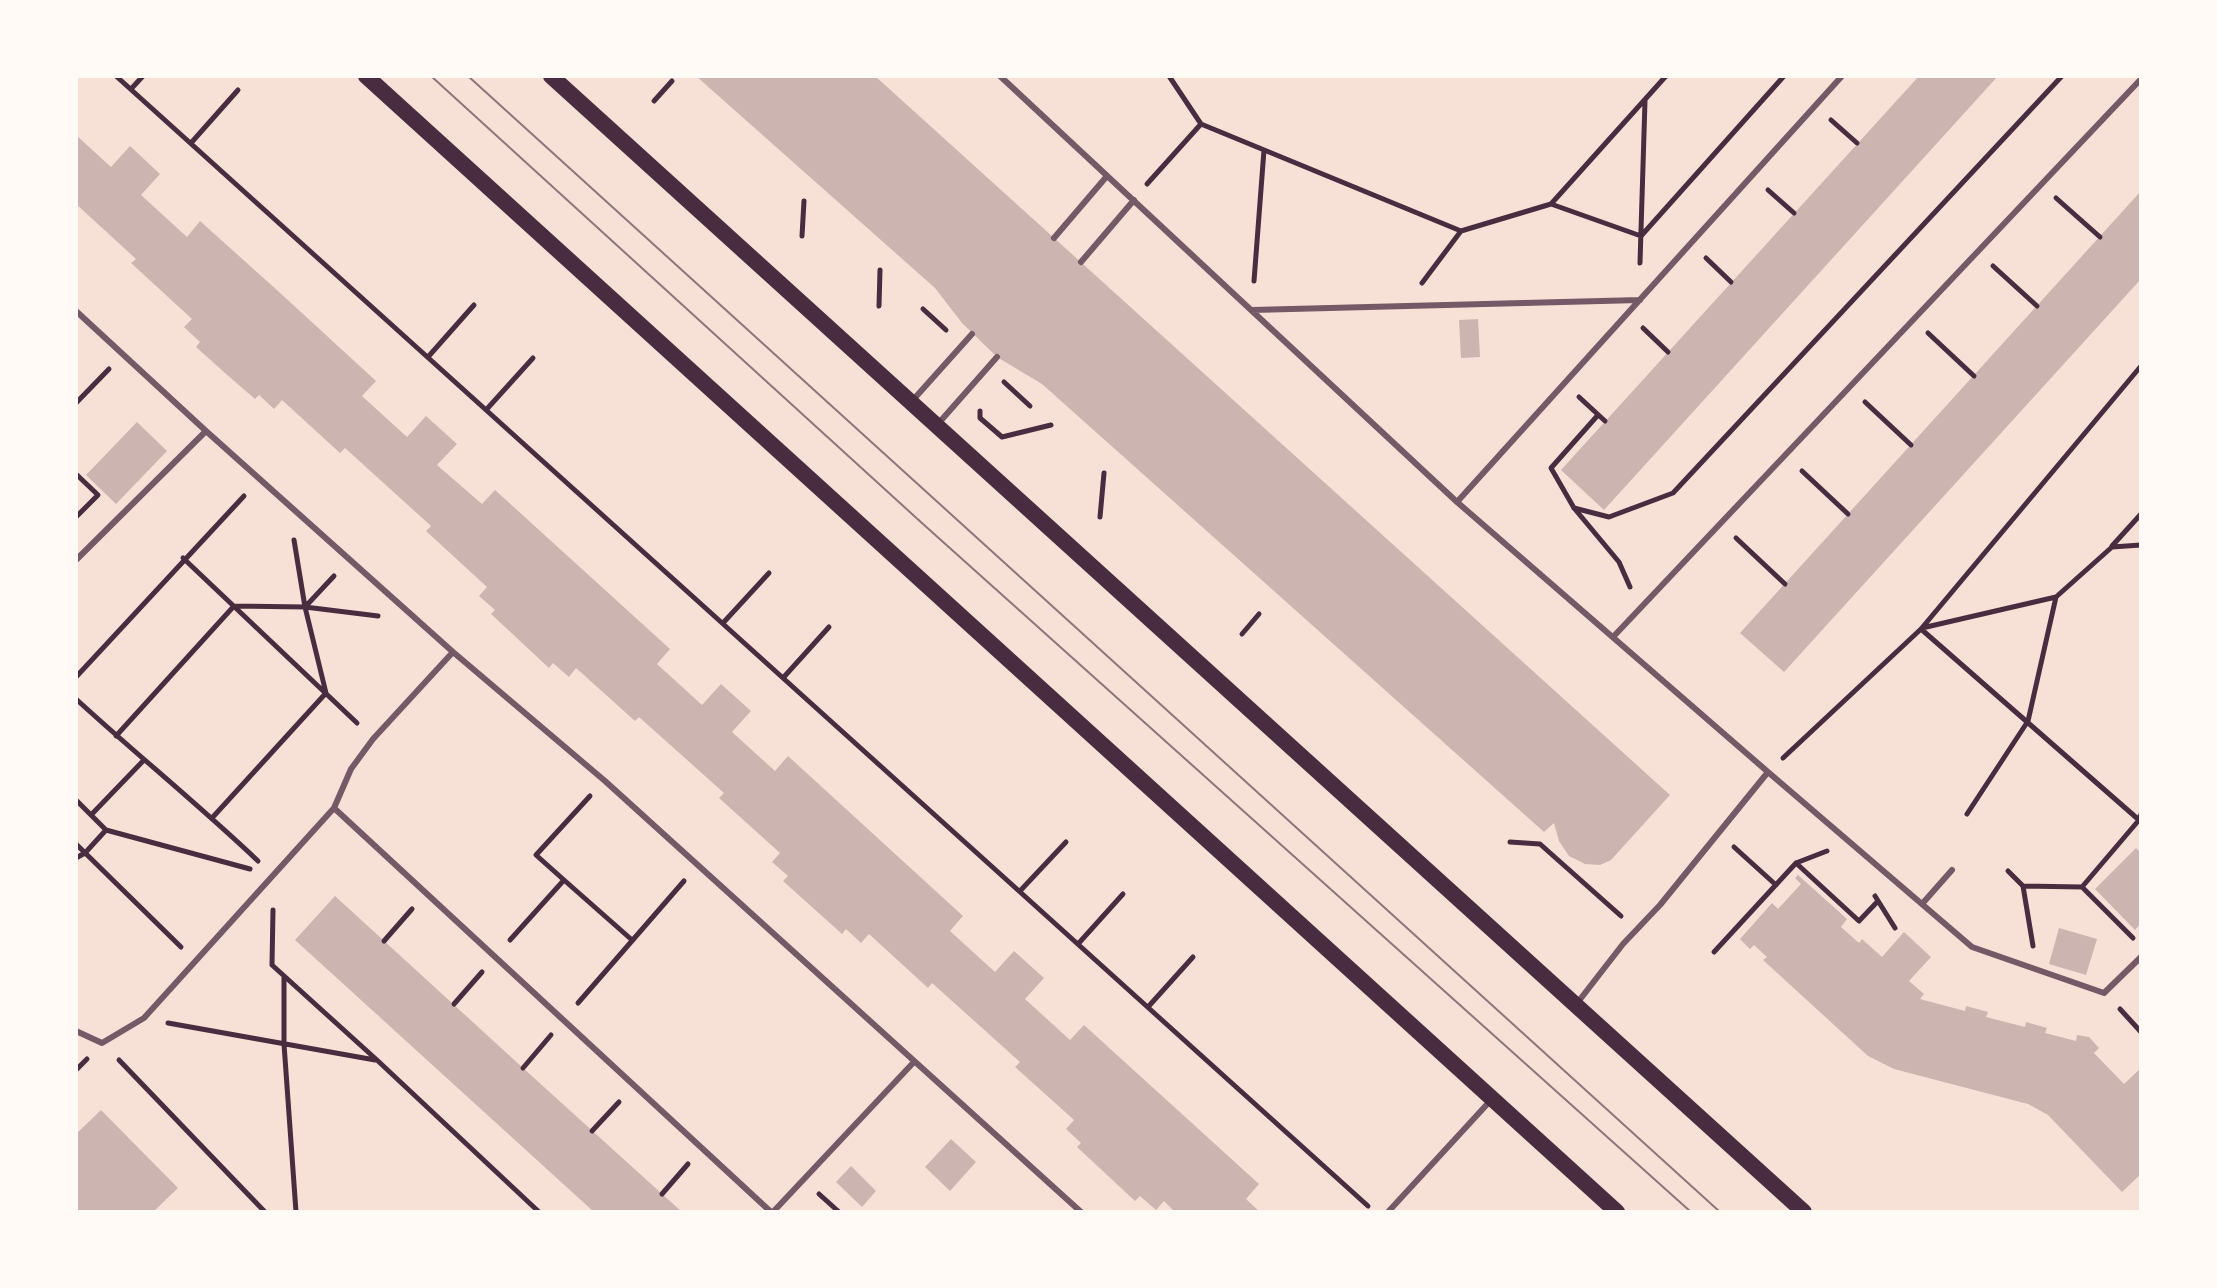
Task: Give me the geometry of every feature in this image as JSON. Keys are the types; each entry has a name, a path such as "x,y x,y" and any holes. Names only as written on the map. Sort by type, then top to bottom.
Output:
{"main road":[{"path":"366,76 1617,1212"},
{"path":"551,76 1804,1212"}],"lane":[{"path":"1000,76 1457,502 1972,947 2104,993 2141,957"},
{"path":"1457,502 1842,76"},
{"path":"1613,637 2141,79"},
{"path":"1054,238 1107,176"},
{"path":"1081,262 1134,200"},
{"path":"1252,310 1640,300"},
{"path":"76,311 453,652 698,864 913,1063 1081,1212"},
{"path":"911,402 972,334"},
{"path":"937,425 997,357"},
{"path":"76,560 206,431"},
{"path":"76,1031 102,1043 144,1018 334,808 351,769 373,739 453,652"},
{"path":"1576,1005 1768,772"},
{"path":"334,808 772,1212 913,1063"},
{"path":"1922,904 1952,870"},
{"path":"1388,1212 1493,1098"}],"path":[{"path":"116,76 1375,1212"},
{"path":"131,89 143,76"},
{"path":"1169,76 1201,124 1461,231"},
{"path":"1405,306 1461,231 1551,204 1666,76"},
{"path":"1641,236 1784,76"},
{"path":"1574,508 1609,517 1673,493 2062,76"},
{"path":"654,101 672,81"},
{"path":"191,143 238,90"},
{"path":"1640,300 1645,100"},
{"path":"1814,106 1857,143"},
{"path":"1134,200 1201,124"},
{"path":"1252,310 1264,150"},
{"path":"1752,176 1794,213"},
{"path":"2041,184 2100,237"},
{"path":"802,236 804,201"},
{"path":"1551,204 1641,236"},
{"path":"1690,244 1731,282"},
{"path":"1977,252 2037,306"},
{"path":"879,306 880,270"},
{"path":"428,357 474,305"},
{"path":"923,309 962,344"},
{"path":"1627,314 1668,352"},
{"path":"1913,319 1974,376"},
{"path":"76,403 124,354"},
{"path":"486,410 533,358"},
{"path":"1768,772 1921,629 2141,366"},
{"path":"1000,378 1030,406"},
{"path":"1564,383 1605,421"},
{"path":"1849,387 1911,445"},
{"path":"980,400 980,418 1002,437 1051,425"},
{"path":"1598,415 1551,468 1574,508 1619,562 1639,609"},
{"path":"1785,455 1848,514"},
{"path":"1100,517 1104,473"},
{"path":"76,474 98,495 76,517"},
{"path":"76,677 260,478"},
{"path":"288,504 305,607 326,693"},
{"path":"1921,629 2056,597 2112,547 2141,514"},
{"path":"1721,523 1785,584"},
{"path":"2112,547 2141,545"},
{"path":"183,558 373,739"},
{"path":"305,607 350,558"},
{"path":"723,623 769,573"},
{"path":"1967,814 2028,721 2056,597"},
{"path":"116,736 234,606 305,607 420,621"},
{"path":"1242,634 1259,614"},
{"path":"783,678 829,627"},
{"path":"1921,629 2140,817 2082,887"},
{"path":"212,818 326,693"},
{"path":"76,699 273,875 272,965 539,1212"},
{"path":"91,815 143,761"},
{"path":"605,781 536,855 632,940"},
{"path":"76,800 106,830 273,875"},
{"path":"76,858 85,853 106,830"},
{"path":"1719,833 1776,885"},
{"path":"1020,892 1066,842"},
{"path":"1510,842 1540,844 1637,930"},
{"path":"1714,952 1796,863 1849,842"},
{"path":"76,844 196,962"},
{"path":"1796,863 1859,921 1878,901"},
{"path":"523,1068 698,864"},
{"path":"2008,871 2023,886 2037,969"},
{"path":"454,1004 564,880"},
{"path":"2023,886 2082,887 2141,947"},
{"path":"1872,891 1895,928"},
{"path":"384,941 426,894"},
{"path":"1078,944 1123,894"},
{"path":"1148,1007 1193,957"},
{"path":"284,976 284,1044 296,1212"},
{"path":"2104,993 2141,1032"},
{"path":"144,1018 378,1061"},
{"path":"102,1043 265,1212"},
{"path":"592,1131 634,1086"},
{"path":"662,1194 702,1148"}],"building":[{"path":"696,76 875,76 1670,795 1611,860 1600,865 1585,864 1569,856 1559,841 1554,823 1544,832 1042,384 997,357 962,323 935,288"},
{"path":"1919,76 1998,76 1604,510 1561,470"},
{"path":"76,135 111,167 130,146 160,174 141,195 187,237 200,221 278,291 376,381 362,396 407,437 426,416 457,444 437,465 482,504 495,490 670,649 657,664 702,705 721,684 751,711 732,732 775,771 788,756 963,916 950,931 995,972 1014,951 1044,978 1025,999 1070,1040 1084,1025 1259,1184 1246,1199 1260,1212 1175,1212 1164,1201 1156,1210 1140,1196 1135,1201 1077,1147 1081,1143 1066,1129 1074,1120 1015,1067 1020,1062 932,983 928,988 869,934 861,943 846,929 842,934 783,881 788,876 772,862 780,853 719,798 724,793 639,717 635,721 576,668 569,677 553,663 549,668 491,614 495,610 479,596 487,587 426,531 431,526 345,448 340,453 282,400 274,409 259,395 255,399 196,347 200,342 184,327 192,319 131,263 136,259 76,204"},
{"path":"2141,191 2141,279 1784,672 1740,633"},
{"path":"1478,319 1480,357 1461,358 1459,320"},
{"path":"137,422 167,451 116,504 86,475"},
{"path":"2136,848 2141,853 2141,923 2135,930 2095,889"},
{"path":"1798,875 1847,919 1841,927 1859,943 1862,939 1882,957 1904,932 1931,957 1909,981 1924,994 1920,999 1965,1011 1966,1006 1988,1012 1986,1017 2025,1027 2026,1022 2047,1028 2045,1033 2076,1041 2077,1035 2089,1037 2099,1048 2094,1053 2124,1084 2141,1068 2141,1174 2122,1192 2048,1115 2028,1104 1894,1069 1868,1056 1763,960 1767,957 1754,945 1750,949 1740,939 1772,903 1778,909 1801,884 1795,878"},
{"path":"335,896 682,1212 594,1212 295,940"},
{"path":"2059,928 2097,939 2086,975 2049,964"},
{"path":"101,1110 178,1188 153,1212 76,1212 76,1134"},
{"path":"951,1139 976,1162 950,1191 925,1167"},
{"path":"851,1166 876,1191 862,1207 836,1182"}],"tram line":[{"path":"431,76 923,524 1691,1212"},
{"path":"468,76 1720,1212"}]}
